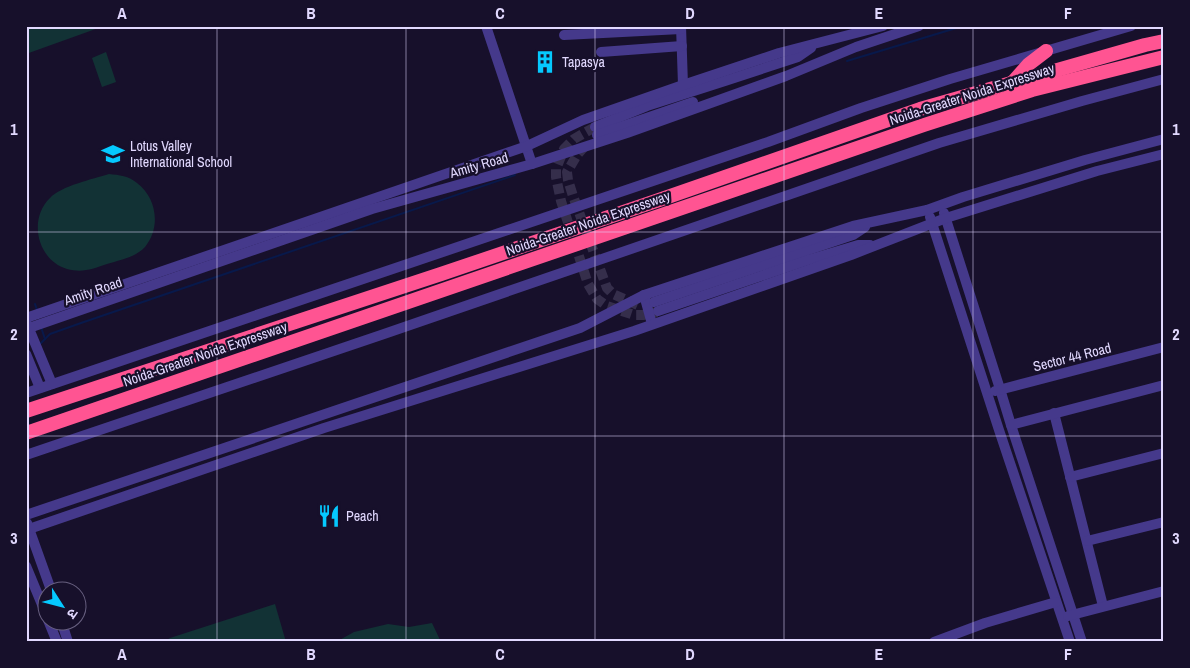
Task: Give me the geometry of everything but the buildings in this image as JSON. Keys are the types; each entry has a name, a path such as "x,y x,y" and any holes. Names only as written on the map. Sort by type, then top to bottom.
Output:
{"highway":[{"name":"Noida-Greater Noida Expressway","path":"26,411 459,268 920,109 1164,41"},
{"path":"1013,82 1029,64 1046,51"},
{"name":"Noida-Greater Noida Expressway","path":"26,433 933,122 1032,90 1164,57"}],"street":[{"path":"486,26 532,164"},
{"name":"Amity Road","path":"32,326 372,209 532,164 627,133 786,76 870,42 919,26"},
{"path":"26,393 759,146 870,105 1116,28 1131,26"},
{"path":"26,318 527,146 583,120 683,85 779,53 877,27"},
{"path":"564,35 681,28 683,85"},
{"path":"818,43 798,57 647,106 596,130 798,66 818,63"},
{"path":"601,52 682,46"},
{"path":"26,455 940,143 1164,79"},
{"path":"26,515 580,328 644,295 853,226 927,210 963,197 1085,160 1164,139"},
{"path":"46,580 27,527 324,428 652,324 851,255 932,222 1097,171 1164,154"},
{"path":"941,205 1082,642"},
{"path":"927,210 1070,642"},
{"path":"872,222 853,235 656,307 858,245 878,244"},
{"path":"644,295 652,324"},
{"path":"32,326 52,384"},
{"name":"Sector 44 Road","path":"987,393 1164,347"},
{"path":"26,354 40,388"},
{"path":"1011,425 1164,385"},
{"path":"1054,413 1103,606"},
{"path":"1070,476 1164,453"},
{"path":"1087,541 1164,522"},
{"path":"26,566 38,595"},
{"path":"1062,619 1073,614 1164,591"},
{"path":"934,642 986,623 1056,602"},
{"path":"52,630 57,642"},
{"path":"64,630 68,642"}],"green space":[{"path":"26,26 104,26 26,54"},
{"path":"106,52 116,82 102,87 92,58"},
{"path":"109,174 131,179 144,189 153,205 155,222 150,239 145,247 132,256 92,269 73,270 57,264 49,257 39,238 39,217 43,207 50,198 62,190"},
{"path":"275,604 286,642 163,642 170,638"},
{"path":"432,623 441,642 336,642 354,632 388,624 409,627"}],"waterway":[{"path":"847,61 963,26"},
{"path":"39,345 50,334 515,175"},
{"path":"35,304 37,310"},
{"path":"41,327 45,339"}],"tunnel":[{"path":"595,127 574,139 564,149 556,169 561,201 588,284 597,299 607,306 634,315 657,312"},
{"path":"585,146 567,172 568,180 607,288 613,294 640,306 654,302"}],"place":[{"name":"Tapasya","path":"545,62"},
{"name":"Lotus Valley International School","path":"113,154"},
{"name":"Peach","path":"329,516"}]}
